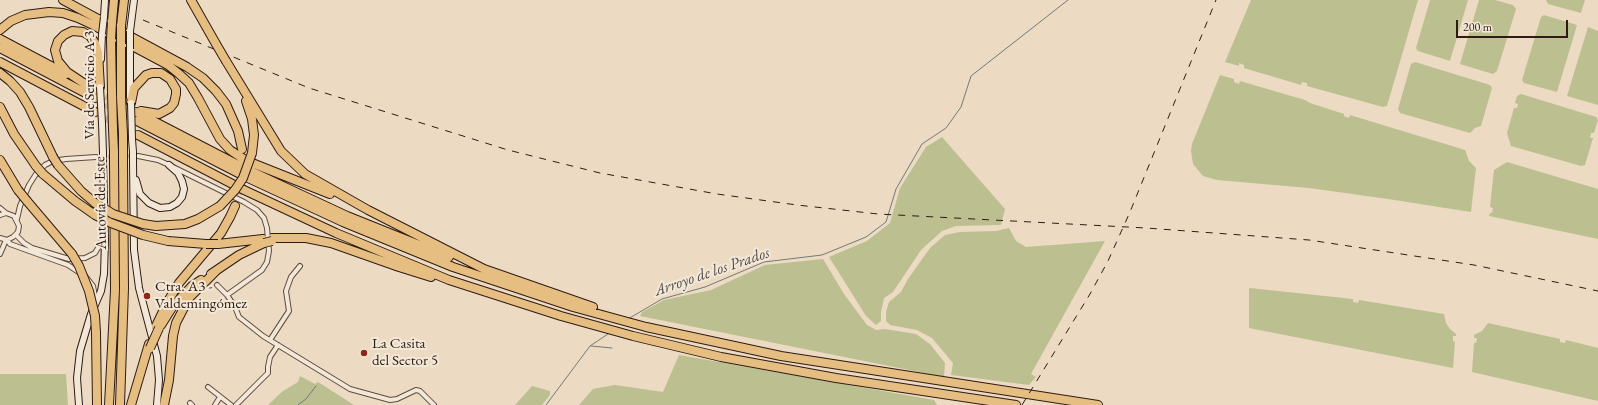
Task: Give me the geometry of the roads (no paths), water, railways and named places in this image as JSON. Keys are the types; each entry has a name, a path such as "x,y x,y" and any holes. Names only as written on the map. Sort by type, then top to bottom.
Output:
{"highway":[{"path":"63,0 187,67 203,78 226,104 238,131 242,149"},
{"name":"Autovía del Este","path":"110,405 115,290 111,39 114,0"},
{"name":"Autovía del Este","path":"120,405 124,288 124,161 121,97 121,44 124,0"},
{"path":"191,0 273,138 291,162 305,174 321,184 368,210 484,269"},
{"path":"0,30 11,21 37,12 63,13 93,25 168,65 189,83 220,139 230,150 248,161 368,210"},
{"path":"72,31 83,32 90,36 95,43 98,52 95,87 67,72 58,61 55,50 58,41 72,31"},
{"path":"0,39 95,87"},
{"path":"0,48 95,98"},
{"path":"0,62 95,112"},
{"path":"0,73 20,92 53,157 77,187 95,203 113,214 143,224 164,226 185,224 198,219 220,206 236,190 243,178 252,153 254,135 250,108 234,74"},
{"path":"152,73 161,74 170,79 176,89 174,103 170,108 159,114 153,114 135,108 134,88 146,75 152,73"},
{"path":"0,107 21,145 43,174 75,201 95,215 122,227 143,235 168,241 206,244 306,238 331,243 399,267 431,277 449,280"},
{"path":"135,108 246,169 347,216 576,305"},
{"path":"137,120 246,177 343,222 453,267 646,327 781,356 1098,405"},
{"path":"135,137 336,233 449,280 560,316 633,336 721,357 828,377 1016,405"},
{"path":"0,160 18,190"},
{"path":"0,168 72,254 82,272 93,305 96,333 95,405"},
{"path":"131,405 149,346 168,301 180,283 220,232 235,206"},
{"path":"158,327 173,306 192,286 239,255 268,240"},
{"path":"164,405 169,380 173,336 176,323 188,298 216,271"}],"main road":[{"name":"Vía de Servicio A-3","path":"79,405 77,364 91,314 101,292 104,274 102,123 95,87 105,0"},
{"path":"134,0 130,31 130,95 135,108 135,137 133,152 134,250 139,288 156,356 159,380 157,405"},
{"path":"133,161 136,184 140,194 148,203 160,208 170,207 177,203 182,197 184,189 182,180 178,173 169,165"}],"street":[{"path":"138,156 158,160 169,165 244,202 257,210 264,218 269,251 267,262 262,270 227,295"},
{"path":"0,254 6,240 16,235 19,229 17,219 20,206 36,174 45,165 53,162 66,159 96,157"},
{"path":"0,215 8,214 20,206"},
{"path":"0,208 17,219"},
{"path":"16,235 28,246 59,257 77,259 95,253 101,243 104,228"},
{"path":"0,238 16,247 68,265 86,277 93,286 95,296 91,314"},
{"path":"270,340 289,310 286,291 291,277 300,266"},
{"path":"217,285 227,295 239,317 270,340 350,389 390,400 397,399 416,390 420,391 434,405"},
{"path":"236,405 268,373 270,357 278,345"},
{"path":"208,387 231,405"},
{"path":"215,405 220,397"}],"waterway":[{"name":"Arroyo de los Prados","path":"628,319 662,299 705,287 764,262 822,255 866,237 886,222 896,189 922,144 946,128 961,107 971,76 1068,0"},
{"name":"Arroyo de los Prados","path":"546,405 590,346 608,334"},
{"path":"591,346 612,348"},
{"path":"298,405 306,399 316,386"}],"tunnel":[{"path":"95,90 136,112"},
{"path":"95,98 137,121"},
{"path":"95,112 138,135"},
{"path":"96,157 134,156"},
{"path":"235,206 241,182"}],"railway":[{"path":"1022,405 1090,294 1108,261 1130,212 1216,0"},
{"path":"143,20 309,88 508,150 600,173 717,194 878,214 1146,228 1309,240 1474,265 1598,291"}],"place":[{"name":"Ctra. A3 - Valdemingómez","path":"147,296"},
{"name":"La Casita del Sector 5","path":"364,353"}]}
